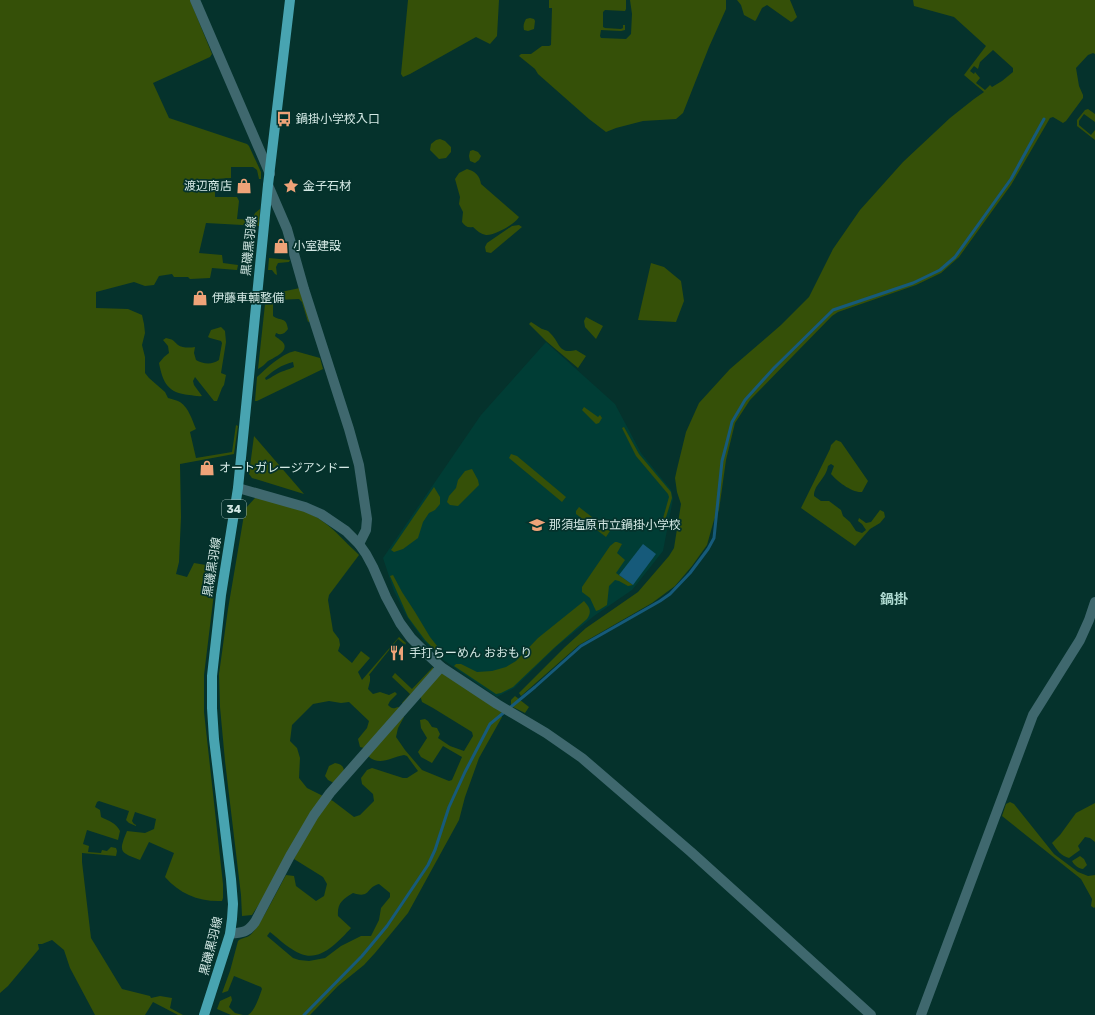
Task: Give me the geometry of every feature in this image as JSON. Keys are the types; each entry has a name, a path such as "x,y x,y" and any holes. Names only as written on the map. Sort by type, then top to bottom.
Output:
{"main road":[{"name":"黒磯黒羽線","path":"204,1015 230,934 233,904 232,879 214,739 212,676 221,595 238,488 268,185 290,0"}],"street":[{"path":"195,0 270,174"},
{"path":"268,185 287,229 304,289 347,422 359,465 367,519 366,530 359,544"},
{"path":"238,488 306,507 334,522 346,531 359,544 373,567 386,597 400,623 411,638 441,667 497,704 546,732 582,758 691,852 871,1015"},
{"path":"921,1015 1033,715 1080,640 1095,602"},
{"path":"230,934 245,932 251,928 314,814 330,793 441,667"}],"shaded area":[{"name":"那須塩原市立鍋掛小学校","path":"546,342 615,404 641,453 671,490 673,499 663,551 632,590 594,616 556,647 514,688 497,697 442,659 424,641 407,617 394,591 383,558 481,415"}],"green space":[{"path":"0,0 190,0 212,54 210,57 153,83 169,118 247,144 261,172 261,179 259,179 257,170 253,167 231,167 231,178 215,179 215,197 237,197 239,201 237,219 252,220 255,213 260,209 259,226 206,223 199,253 222,255 223,263 238,265 237,270 212,268 210,278 190,279 188,277 174,277 172,274 159,276 154,285 145,286 134,282 96,292 96,308 128,309 142,315 145,333 142,345 145,357 145,373 165,392 168,398 180,402 188,411 196,429 190,432 196,458 232,452 236,425 238,426 234,454 180,464 181,517 179,562 176,574 187,577 194,563 206,565 208,576 215,585 204,675 204,712 223,884 222,901 206,900 190,896 177,888 165,877 174,853 149,842 140,860 123,851 122,844 127,831 145,833 154,829 156,819 135,812 132,821 136,826 126,820 129,811 99,801 95,807 100,810 101,817 112,822 118,828 120,831 118,840 87,830 83,844 89,846 88,852 101,853 102,850 107,851 111,847 116,848 116,856 82,853 91,938 122,989 150,996 151,998 160,996 172,998 170,1008 183,1015 178,1015 153,1002 145,1015 95,1015 70,968 64,950 52,940 38,944 39,949 8,986 0,993"},
{"path":"408,0 499,0 497,36 490,44 476,37 403,77 401,74"},
{"path":"549,0 626,0 625,11 605,10 603,12 603,27 621,29 623,28 623,25 625,25 625,30 601,30 601,38 626,39 631,34 632,14 630,0 726,0 726,9 683,113 676,119 643,121 606,132 589,119 519,56 521,54 531,54 542,46 551,45 552,8 549,8"},
{"path":"737,0 790,0 797,17 791,22 767,5 762,8 755,21 744,15 741,5"},
{"path":"913,0 1095,0 1095,54 1093,53 1088,55 1076,68 1083,98 1063,123 1053,117 1050,118 1011,185 959,257 941,273 916,285 838,312 832,316 750,400 735,423 726,460 719,510 714,520 707,545 675,586 652,603 579,645 521,696 519,693 586,628 638,592 674,548 681,504 675,478 686,432 699,403 730,369 781,325 809,297 833,249 860,210 903,162 950,118 984,92 964,75 986,46 954,17 914,6","holes":["993,50 1013,68 1013,72 1002,81 992,87 990,85 985,90 976,83 980,78 975,72 974,74 970,71 974,66 978,69 980,62"]},
{"path":"526,19 534,19 535,21 534,29 528,31 524,30"},
{"path":"1088,109 1095,114 1095,122 1084,114 1079,121 1079,125 1091,135 1095,130 1095,140 1077,126 1077,120 1085,110"},
{"path":"440,139 445,141 451,147 451,152 446,158 439,159 430,150 431,144"},
{"path":"473,150 478,152 481,156 475,163 470,161 469,156 470,151"},
{"path":"467,169 477,174 481,184 519,217 517,220 504,229 490,235 482,234 473,227 464,225 462,222 463,212 459,204 460,197 455,179 459,173"},
{"path":"519,225 522,227 491,253 486,252 485,247 487,243 512,226"},
{"path":"269,258 290,260 289,262 278,263 276,267 277,275 272,270 268,270"},
{"path":"651,263 664,267 681,281 684,301 676,322 638,320"},
{"path":"300,288 310,321 308,322 302,302 299,299 275,300 273,302 273,316 286,322 288,329 283,334 276,333 275,336 284,344 285,347 282,352 258,369 266,295"},
{"path":"586,317 603,326 596,339 585,327 584,321"},
{"path":"531,322 548,331 562,349 566,351 576,350 586,356 578,368 546,341 529,324"},
{"path":"221,327 225,331 226,342 221,373 226,375 224,385 217,401 214,401 195,377 193,381 194,385 202,396 182,394 171,389 162,376 159,363 169,353 168,346 163,340 166,338 171,339 180,346 188,348 195,347 194,353 196,360 205,363 213,363 219,360 222,343 221,341 208,337 211,330"},
{"path":"295,351 320,358 323,369 255,401 257,377 274,362","holes":["293,362 294,367 280,372 266,380 265,378 275,370"]},
{"path":"584,407 598,417 600,415 602,418 599,423 596,424 582,410"},
{"path":"624,427 639,454 671,492 672,498 662,530 660,529 669,497 668,494 636,456 622,428"},
{"path":"254,436 304,494 252,478 249,474"},
{"path":"836,440 841,442 868,481 862,492 849,489 831,474 834,466 831,464 828,466 827,471 816,488 814,496 821,501 829,501 841,510 843,516 850,522 856,531 862,533 866,530 858,521 859,518 866,523 871,522 880,510 884,512 885,517 880,523 870,529 855,546 801,508 831,445"},
{"path":"511,454 517,456 566,497 562,502 509,458"},
{"path":"472,469 479,485 458,506 450,505 447,502 449,496 456,488 458,480 465,471"},
{"path":"434,487 440,497 440,504 435,510 429,513 423,522 418,538 403,549 394,552 391,550"},
{"path":"255,498 282,503 301,510 318,518 329,526 359,555 329,595 328,600 333,631 339,639 340,645 338,651 352,663 361,651 370,658 358,672 362,680 399,637 406,643 405,645 398,639 369,675 370,681 368,689 373,694 380,692 389,695 395,692 397,694 388,705 393,708 400,708 364,748 360,747 358,739 367,728 369,721 349,702 341,703 329,701 313,704 292,725 290,741 297,748 300,758 299,778 307,788 333,801 354,817 360,815 374,801 373,794 362,784 361,778 367,770 372,768 403,778 407,778 418,771 407,756 404,755 381,761 377,761 368,756 404,716 398,728 396,737 405,750 422,770 449,781 452,780 462,757 443,746 432,763 421,757 418,752 427,738 421,728 420,720 425,719 432,727 437,728 440,734 438,738 450,746 464,751 473,736 472,732 422,702 420,695 440,672 501,710 502,717 479,758 465,797 459,820 408,913 364,965 338,986 310,1015 248,1015 255,1007 262,989 261,987 234,976 228,991 222,993 238,941 249,936 253,932 286,875 294,876 296,886 316,901 324,896 327,884 323,877 294,859 311,824 252,915 242,916 241,895 225,761 220,707 219,674 228,609 245,509","holes":["379,884 390,893 390,897 381,908 379,920 371,936 361,936 341,946 325,958 309,961 293,958 267,936 270,932 301,954 308,956 322,953 341,939 351,928 338,916 341,902 344,899 353,893 363,895 366,894 375,885"]},
{"path":"579,507 610,531 606,537 576,514"},
{"path":"615,542 622,544 617,553 625,560 616,573 633,585 628,586 615,580 609,586 607,605 596,611 590,598 582,592 582,587 610,546"},
{"path":"393,575 430,637 441,651 439,654 425,640 408,617 390,576"},
{"path":"584,601 590,610 587,619 513,687 501,693 496,694 454,666 456,664 461,664 477,672 492,671 506,667 516,661 538,638"},
{"path":"433,667 433,671 403,704 402,703 410,694 392,677 395,673 412,689"},
{"path":"515,696 529,707 525,713 511,706 511,700"},
{"path":"335,763 342,766 344,772 334,783 328,780 325,776 329,766"},
{"path":"1010,802 1014,804 1054,854 1078,872 1088,876 1095,875 1094,908 1091,906 1092,899 1081,879 1002,816 1006,804"},
{"path":"1095,803 1095,842 1090,838 1085,837 1078,846 1080,850 1069,858 1064,856 1052,843 1060,835 1076,813"},
{"path":"1080,856 1084,859 1087,865 1083,869 1074,864 1072,861"},
{"path":"231,996 232,1000 229,1007 235,1013 243,1015 231,1015 217,1009 220,1001"}],"water":[{"path":"643,544 656,554 633,585 619,575"}],"waterway":[{"path":"304,1015 362,956 387,926 428,865 435,850 449,807 490,724 581,646 670,594 690,573 708,549 714,538 722,461 732,422 745,400 774,368 833,310 913,283 940,270 955,257 1011,179 1044,119"}],"place":[{"name":"鍋掛小学校入口","path":"284,119"},
{"name":"渡辺商店","path":"244,186"},
{"name":"金子石材","path":"291,186"},
{"name":"小室建設","path":"281,246"},
{"name":"伊藤車輌整備","path":"200,298"},
{"name":"オートガレージアンドー","path":"207,468"},
{"name":"那須塩原市立鍋掛小学校","path":"537,525"},
{"name":"手打らーめん おおもり","path":"397,653"}],"district":[{"name":"鍋掛","path":"894,599"}]}
